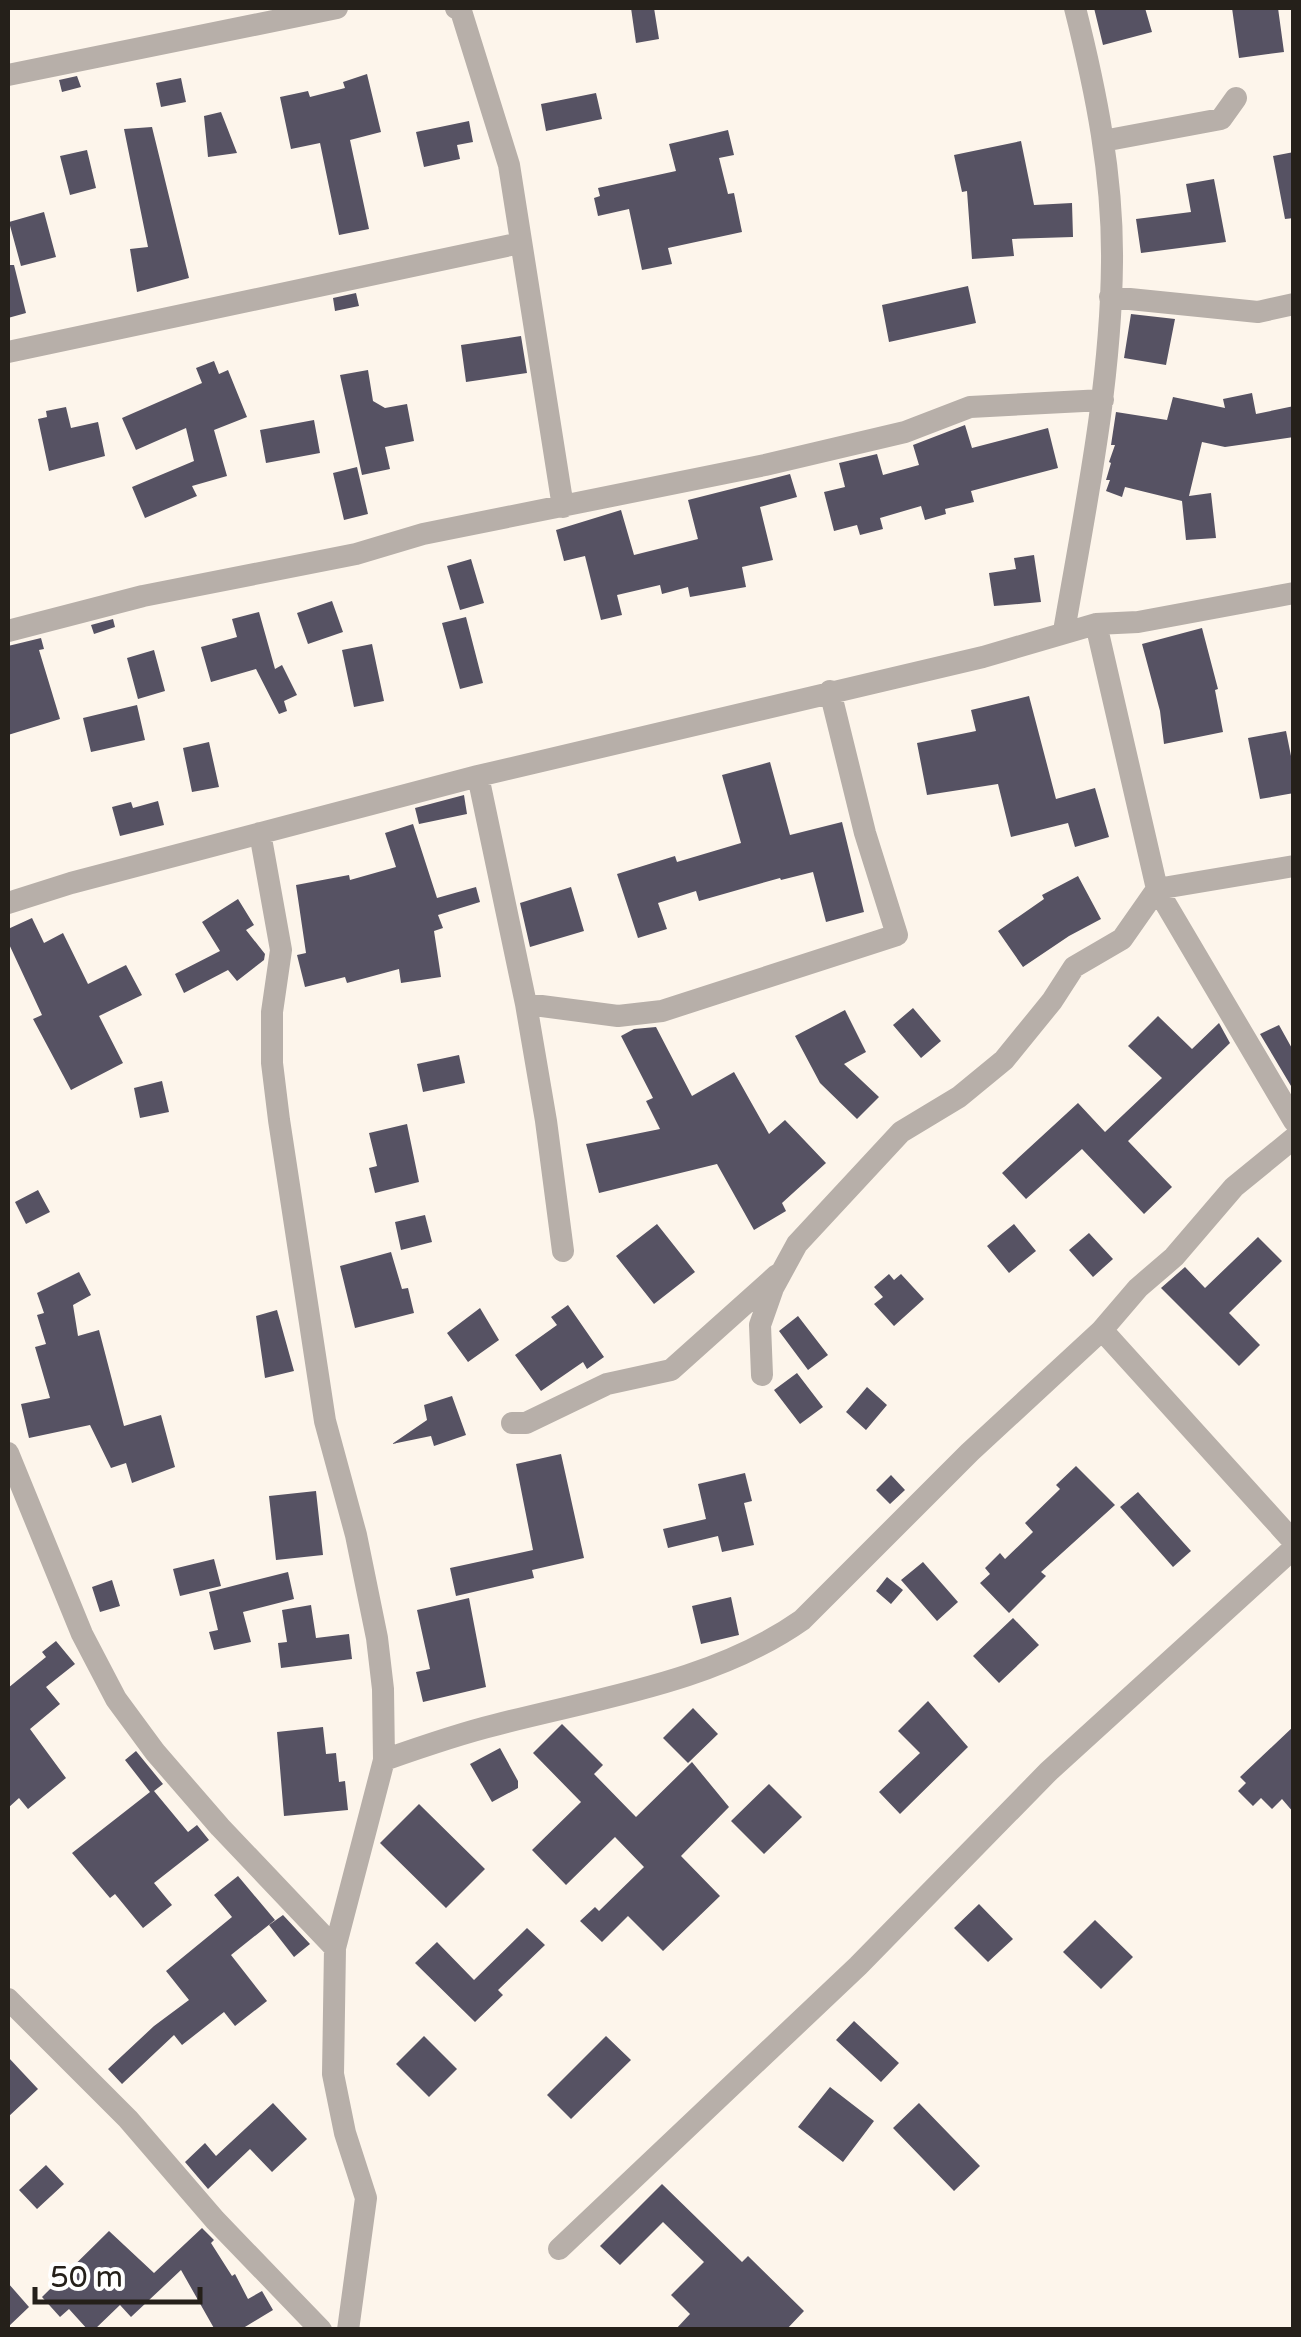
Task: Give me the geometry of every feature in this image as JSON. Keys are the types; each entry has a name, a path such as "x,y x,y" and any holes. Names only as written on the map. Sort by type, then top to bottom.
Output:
{"street":[{"path":"8,76 253,16 337,8"},
{"path":"456,8 461,12 509,165 563,507"},
{"path":"1064,631 1103,400 1111,244 1102,142 1091,70 1075,8"},
{"path":"1102,142 1222,118 1236,98"},
{"path":"8,352 520,243"},
{"path":"1110,297 1258,312 1294,304"},
{"path":"8,631 143,596 356,554 424,534 765,466 905,432 970,407 1103,400"},
{"path":"8,903 478,776 982,657 1064,631 1096,624 1138,622 1294,593"},
{"path":"1096,624 1157,889 1294,1121"},
{"path":"526,1004 618,1016 662,1011 897,935 865,833 830,691"},
{"path":"478,776 526,1004 563,1251"},
{"path":"260,833 281,950 272,1012 272,1063 279,1120 325,1421 356,1536 377,1638 383,1690 384,1760 334,1948 333,2074 345,2134 366,2198 348,2330"},
{"path":"762,1375 760,1325 797,1244 901,1132 959,1097 1004,1060 1074,967 1122,939 1157,889 1294,866"},
{"path":"384,1760 494,1725 689,1673 782,1634 837,1586 970,1452 1102,1330 1138,1288 1174,1257 1234,1187 1294,1138"},
{"path":"512,1423 526,1423 607,1384 671,1370 783,1270"},
{"path":"559,2249 858,1966 1048,1772 1294,1546 1102,1330"},
{"path":"8,1453 13,1487 116,1698 155,1752 207,1812 334,1948"},
{"path":"8,1999 128,2119 215,2220 321,2330"}],"building":[{"path":"631,8 654,8 659,39 636,43"},
{"path":"1094,8 1145,8 1152,32 1103,45"},
{"path":"1232,8 1278,8 1284,52 1239,58"},
{"path":"367,74 381,132 350,140 369,229 339,235 320,143 291,149 280,97 308,91 310,97 345,88 343,82"},
{"path":"77,76 81,87 62,92 59,80"},
{"path":"181,78 186,102 161,107 156,83"},
{"path":"596,93 602,119 546,131 541,104"},
{"path":"221,112 237,153 208,157 204,116"},
{"path":"469,121 473,142 457,145 460,159 424,167 416,132"},
{"path":"152,127 189,278 137,292 130,249 148,247 124,129"},
{"path":"728,130 734,155 719,158 728,194 734,193 742,232 668,248 672,264 642,270 629,209 598,216 594,198 600,196 598,188 676,171 669,144"},
{"path":"1021,141 1034,205 1072,203 1073,237 1012,239 1014,256 972,259 967,191 962,192 954,155"},
{"path":"87,150 96,188 70,195 60,156"},
{"path":"1294,152 1294,218 1285,219 1273,156"},
{"path":"1214,179 1226,242 1141,253 1136,219 1191,212 1186,184"},
{"path":"44,212 56,257 21,266 9,222"},
{"path":"8,265 14,265 26,313 8,318"},
{"path":"968,286 976,323 889,342 882,305"},
{"path":"356,293 359,306 335,311 333,298"},
{"path":"1131,314 1175,319 1166,365 1124,358"},
{"path":"521,336 527,373 466,382 461,345"},
{"path":"214,361 219,374 228,370 247,417 214,430 227,476 192,486 197,496 145,518 132,487 194,461 186,428 136,450 122,418 202,383 196,368"},
{"path":"368,370 373,401 385,408 407,404 414,441 385,447 390,469 362,475 340,375"},
{"path":"1252,393 1256,414 1294,406 1294,437 1225,447 1202,442 1189,496 1211,493 1216,538 1186,540 1182,501 1125,487 1122,497 1106,491 1115,445 1111,445 1116,412 1167,420 1173,397 1225,408 1223,399"},
{"path":"66,407 71,428 98,422 105,456 49,471 38,419 47,417 46,411"},
{"path":"314,420 320,453 266,463 260,430"},
{"path":"965,425 972,448 1048,428 1058,468 971,491 974,502 945,509 946,514 925,520 921,506 880,518 883,529 860,535 857,525 834,531 824,492 845,487 839,463 877,454 883,475 919,465 913,445"},
{"path":"357,467 368,514 344,520 333,473"},
{"path":"790,474 797,497 760,507 773,560 742,567 746,587 690,597 688,587 662,594 660,585 617,595 622,615 601,620 585,556 564,561 556,530 621,510 634,555 698,539 688,500"},
{"path":"1034,555 1041,602 994,606 989,573 1016,569 1014,558"},
{"path":"471,559 484,603 460,610 447,566"},
{"path":"332,601 343,632 308,644 297,613"},
{"path":"259,612 275,669 282,665 297,695 284,701 287,711 279,714 256,669 211,682 201,647 237,637 232,619"},
{"path":"466,617 483,683 460,689 442,623"},
{"path":"113,619 115,627 94,634 91,625"},
{"path":"1202,628 1218,689 1215,690 1223,732 1164,744 1160,711 1142,644"},
{"path":"41,638 44,649 39,650 60,719 8,735 8,646"},
{"path":"372,644 384,701 354,707 342,650"},
{"path":"154,650 165,691 138,699 127,658"},
{"path":"1029,696 1056,799 1095,788 1109,837 1075,847 1068,823 1011,837 998,784 927,795 917,743 976,731 971,710"},
{"path":"137,705 145,740 91,752 83,718"},
{"path":"1286,731 1294,793 1260,799 1248,738"},
{"path":"209,742 219,787 192,792 183,748"},
{"path":"770,762 790,835 842,822 864,912 826,922 813,872 699,901 696,891 658,903 667,929 638,938 617,874 675,856 677,862 741,843 722,775"},
{"path":"464,795 467,814 419,824 415,808"},
{"path":"158,801 164,825 120,836 112,807 131,802 133,808"},
{"path":"413,824 437,898 476,887 480,902 438,915 443,928 434,931 441,977 401,983 399,969 347,983 345,977 305,987 297,955 306,953 296,885 349,875 350,880 396,867 385,833"},
{"path":"1078,876 1101,919 1023,967 998,931 1044,899 1042,895"},
{"path":"571,887 584,931 530,947 520,903"},
{"path":"238,899 254,925 246,930 265,954 264,960 237,981 228,970 184,993 175,974 220,951 202,922"},
{"path":"32,918 44,943 63,933 88,984 126,965 142,995 99,1016 123,1063 71,1090 33,1019 42,1015 8,942 8,929"},
{"path":"913,1008 941,1041 921,1058 893,1025"},
{"path":"845,1010 866,1052 844,1064 879,1097 857,1119 820,1083 795,1036"},
{"path":"1158,1016 1192,1049 1219,1023 1230,1043 1128,1141 1172,1187 1144,1214 1082,1149 1026,1199 1002,1173 1078,1103 1105,1132 1162,1078 1128,1046"},
{"path":"1279,1025 1294,1052 1294,1091 1260,1034"},
{"path":"656,1027 692,1096 734,1072 769,1134 785,1120 826,1163 782,1203 786,1211 754,1230 717,1164 599,1193 586,1144 660,1129 646,1101 653,1098 621,1036 634,1029"},
{"path":"459,1055 465,1083 423,1092 417,1064"},
{"path":"162,1081 169,1112 140,1118 134,1088"},
{"path":"407,1124 419,1182 375,1193 369,1168 377,1166 369,1133"},
{"path":"38,1190 50,1212 26,1224 15,1202"},
{"path":"425,1215 432,1242 401,1250 395,1222"},
{"path":"657,1224 695,1272 654,1304 616,1256"},
{"path":"1014,1224 1036,1251 1009,1273 987,1246"},
{"path":"1089,1233 1113,1259 1093,1277 1069,1250"},
{"path":"1258,1237 1282,1261 1229,1313 1260,1345 1239,1366 1161,1288 1185,1267 1205,1288"},
{"path":"391,1252 402,1289 408,1288 414,1313 355,1328 340,1266"},
{"path":"79,1272 91,1295 73,1305 78,1336 99,1330 124,1426 161,1415 175,1467 132,1483 126,1463 111,1468 90,1425 29,1438 21,1404 50,1398 35,1347 46,1344 37,1315 44,1313 37,1293"},
{"path":"889,1274 894,1280 901,1274 924,1299 894,1326 874,1304 883,1297 874,1287"},
{"path":"568,1305 604,1357 587,1369 583,1362 541,1391 515,1355 557,1325 551,1317"},
{"path":"480,1308 499,1340 468,1362 447,1333"},
{"path":"277,1310 294,1371 265,1378 256,1316"},
{"path":"798,1316 828,1355 808,1370 779,1331"},
{"path":"797,1373 823,1407 800,1424 774,1390"},
{"path":"867,1387 887,1405 866,1430 846,1412"},
{"path":"452,1396 466,1435 434,1446 431,1436 392,1444 427,1420 424,1405"},
{"path":"561,1454 584,1558 532,1570 534,1578 456,1596 450,1568 533,1550 516,1464"},
{"path":"1076,1466 1115,1505 1041,1572 1046,1576 1009,1613 980,1583 990,1574 985,1568 1000,1553 1005,1559 1033,1532 1025,1523 1060,1489 1056,1485"},
{"path":"745,1473 752,1501 744,1503 754,1545 722,1552 718,1536 668,1548 663,1529 706,1519 698,1484"},
{"path":"891,1475 905,1490 890,1504 876,1490"},
{"path":"316,1491 323,1555 276,1560 269,1496"},
{"path":"1138,1492 1191,1551 1173,1567 1120,1507"},
{"path":"214,1559 221,1586 180,1596 173,1569"},
{"path":"923,1562 958,1602 937,1621 901,1580"},
{"path":"288,1572 294,1599 243,1612 251,1642 214,1650 209,1632 218,1630 209,1592"},
{"path":"887,1577 903,1590 891,1604 876,1591"},
{"path":"112,1580 120,1606 100,1612 92,1587"},
{"path":"731,1597 739,1635 701,1644 692,1606"},
{"path":"469,1598 486,1687 423,1702 416,1672 430,1669 417,1610"},
{"path":"311,1605 316,1638 349,1634 352,1659 281,1668 278,1643 287,1642 282,1610"},
{"path":"1013,1618 1039,1645 999,1683 973,1656"},
{"path":"56,1641 75,1664 46,1687 60,1704 30,1729 66,1778 28,1809 19,1798 8,1808 8,1688 46,1657 42,1652"},
{"path":"928,1701 968,1747 900,1814 879,1792 920,1753 898,1731"},
{"path":"693,1708 718,1734 688,1763 663,1738"},
{"path":"562,1724 603,1765 594,1774 636,1817 692,1762 729,1807 681,1856 720,1896 663,1951 628,1916 602,1942 580,1921 595,1907 599,1911 644,1867 615,1837 566,1885 532,1850 581,1802 533,1753"},
{"path":"1294,1726 1294,1813 1282,1799 1272,1809 1261,1798 1253,1806 1238,1791 1246,1783 1240,1777"},
{"path":"323,1727 326,1754 336,1753 339,1782 345,1781 348,1810 284,1816 277,1732"},
{"path":"500,1748 518,1788 492,1802 470,1764"},
{"path":"136,1751 163,1784 154,1791 188,1832 197,1825 209,1840 154,1883 172,1905 143,1928 115,1894 110,1898 72,1853 150,1792 125,1760"},
{"path":"769,1784 802,1817 764,1854 731,1821"},
{"path":"419,1804 485,1869 446,1908 380,1843"},
{"path":"238,1876 275,1920 231,1955 267,2001 235,2026 224,2012 182,2045 174,2035 122,2084 108,2069 189,2000 166,1971 232,1917 214,1895"},
{"path":"979,1904 1013,1939 988,1962 954,1928"},
{"path":"283,1915 310,1944 294,1957 269,1925"},
{"path":"1095,1920 1133,1957 1101,1989 1063,1952"},
{"path":"527,1928 545,1945 498,1990 503,1995 475,2022 415,1963 437,1942 474,1980"},
{"path":"854,2021 899,2063 881,2082 836,2040"},
{"path":"424,2036 457,2069 429,2097 396,2064"},
{"path":"606,2036 631,2060 571,2119 547,2095"},
{"path":"8,2057 38,2089 8,2117"},
{"path":"830,2087 874,2121 843,2162 798,2127"},
{"path":"273,2103 307,2139 272,2172 250,2149 208,2189 185,2162 205,2143 216,2156"},
{"path":"919,2103 980,2166 954,2191 893,2128"},
{"path":"46,2165 64,2184 37,2209 19,2190"},
{"path":"662,2184 742,2262 748,2256 804,2311 786,2330 675,2330 690,2314 671,2295 704,2262 663,2222 620,2265 600,2246"},
{"path":"202,2228 214,2240 211,2243 248,2299 262,2291 273,2310 240,2330 215,2330 181,2270 131,2317 120,2305 94,2330 88,2330 69,2309 60,2317 42,2297 109,2231 154,2273"},
{"path":"8,2283 29,2307 8,2327"}]}
